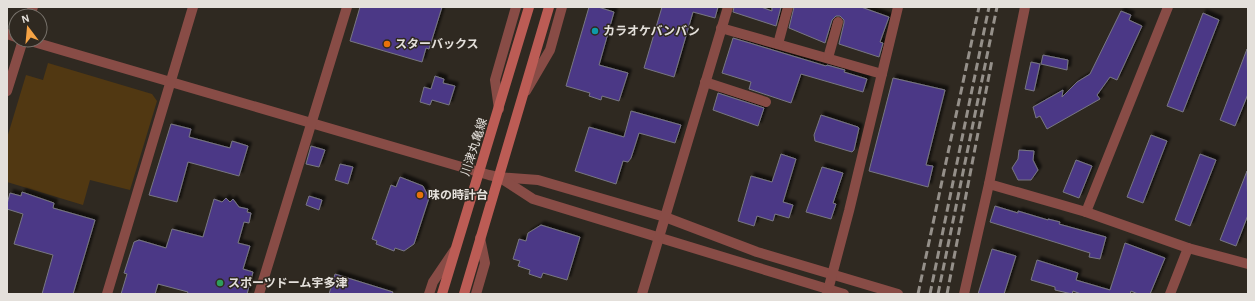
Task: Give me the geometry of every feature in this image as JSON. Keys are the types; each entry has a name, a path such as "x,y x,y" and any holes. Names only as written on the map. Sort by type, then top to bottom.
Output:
{"main road":[{"name":"川津丸亀線","path":"442,294 530,7"},
{"path":"464,294 549,7"}],"street":[{"path":"107,294 193,7"},
{"path":"259,294 347,7"},
{"path":"499,111 495,80 516,7"},
{"path":"522,98 550,50 562,7"},
{"path":"642,294 728,7"},
{"path":"778,44 788,7"},
{"path":"827,292 898,7"},
{"path":"964,294 989,184 1025,7"},
{"path":"1086,212 1168,7"},
{"path":"828,58 838,22"},
{"path":"721,28 882,74"},
{"path":"48,46 311,124 498,177 538,180 665,217 757,252 898,294"},
{"path":"7,91 20,48"},
{"path":"705,82 766,102"},
{"path":"498,177 533,199 827,292 844,294"},
{"path":"989,184 1086,212 1188,248 1248,264"},
{"path":"476,294 485,264 480,238"},
{"path":"429,294 433,282 456,247"},
{"path":"1170,294 1188,248"}],"shaded area":[{"path":"48,63 152,94 157,101 130,190 90,180 83,205 7,182 7,138 26,75 43,80"}],"building":[{"path":"360,7 442,7 429,49 426,48 422,62 350,41"},
{"path":"589,7 598,7 614,12 599,65 628,73 619,101 602,96 601,100 589,96 590,93 566,86"},
{"path":"662,7 718,7 715,18 693,12 674,77 644,68"},
{"path":"734,7 761,7 772,11 772,7 781,7 776,26 733,12"},
{"path":"794,7 861,7 889,17 880,42 883,43 879,57 839,44 844,23 844,20 840,16 836,16 832,20 825,43 789,28"},
{"path":"1121,11 1131,15 1129,20 1142,26 1117,80 1110,77 1097,95 1100,99 1047,129 1040,116 1036,118 1033,107 1063,90 1062,97 1077,82 1090,74"},
{"path":"1203,13 1219,20 1183,112 1167,106"},
{"path":"733,38 826,66 845,70 844,72 867,79 863,92 801,74 791,103 749,89 751,82 722,73"},
{"path":"1247,49 1248,94 1235,126 1220,120"},
{"path":"1043,55 1068,60 1067,70 1041,64"},
{"path":"1031,62 1040,64 1034,91 1025,89"},
{"path":"435,76 444,79 443,83 455,86 449,105 432,100 430,105 420,102 424,87 431,89"},
{"path":"893,78 945,90 926,165 933,166 928,187 869,171"},
{"path":"718,93 764,108 758,126 713,110"},
{"path":"631,111 681,125 675,143 639,133 631,158 628,162 623,161 616,184 575,171 589,127 624,137"},
{"path":"821,115 859,128 854,150 852,152 815,141 814,135"},
{"path":"171,124 191,129 189,137 230,148 232,141 248,146 239,176 188,162 177,202 149,195"},
{"path":"1151,135 1167,141 1143,203 1127,197"},
{"path":"311,146 325,150 319,167 306,164"},
{"path":"1019,150 1034,151 1033,160 1038,170 1031,180 1018,180 1012,168 1018,159"},
{"path":"781,154 796,159 783,202 793,205 789,218 775,214 773,221 757,216 754,226 738,221 751,176 772,182"},
{"path":"1200,154 1216,160 1190,226 1175,220"},
{"path":"1076,160 1092,166 1079,198 1063,192"},
{"path":"340,164 353,167 348,184 335,180"},
{"path":"822,167 843,173 833,203 836,204 831,219 806,212"},
{"path":"1247,171 1248,215 1236,246 1220,240"},
{"path":"400,177 423,186 429,198 414,244 404,251 395,248 394,251 376,244 377,241 372,239 391,185 396,187"},
{"path":"22,192 54,203 53,208 95,220 73,294 42,294 53,255 14,244 23,214 7,209 7,204 10,193 21,196"},
{"path":"309,196 322,200 319,210 306,205"},
{"path":"226,198 230,202 233,199 239,207 248,209 247,212 251,213 249,223 244,222 238,243 250,246 243,269 253,272 247,294 187,294 188,292 158,284 155,294 121,294 127,274 124,273 134,242 139,240 166,248 172,229 203,237 214,199 222,202"},
{"path":"995,206 1018,213 1018,211 1060,222 1059,224 1106,237 1100,259 1089,257 1090,253 990,222"},
{"path":"541,225 580,237 567,280 543,273 541,278 529,274 530,270 518,266 520,261 513,259 519,239 526,241 528,233"},
{"path":"1125,243 1165,258 1150,294 1138,294 1131,291 1130,294 1081,294 1073,291 1072,294 1055,290 1055,287 1031,280 1037,260 1078,273 1076,280 1110,290"},
{"path":"992,249 1016,256 1004,294 978,294"},
{"path":"335,274 393,292 392,294 329,294"}],"railway":[{"path":"918,294 979,7"},
{"path":"930,294 989,7"},
{"path":"938,294 997,7"},
{"path":"947,294 992,60"}],"place":[{"name":"カラオケバンバン","path":"595,31"},
{"name":"スターバックス","path":"387,44"},
{"name":"味の時計台","path":"420,195"},
{"name":"スポーツドーム宇多津","path":"220,283"}]}
